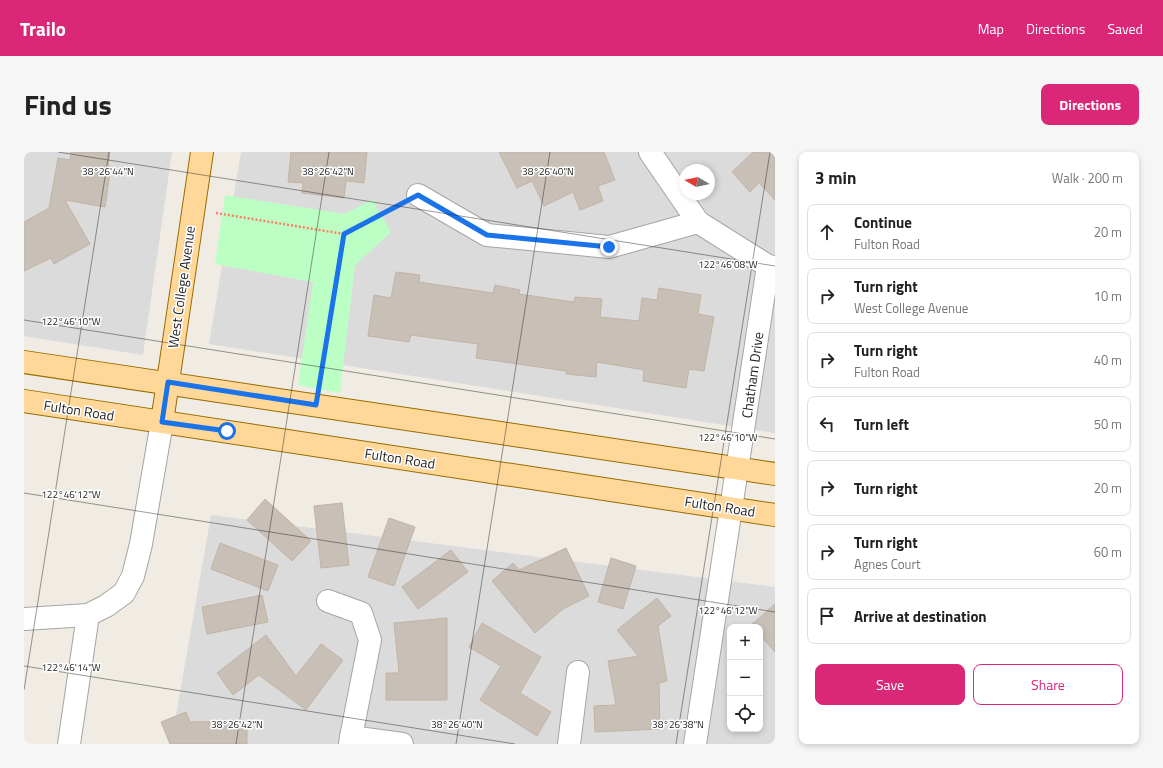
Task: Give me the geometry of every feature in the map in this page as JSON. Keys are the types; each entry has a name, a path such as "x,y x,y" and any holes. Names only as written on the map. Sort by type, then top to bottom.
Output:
{"main road":[{"name":"West College Avenue","path":"162,422 202,152"},
{"path":"24,362 168,382 775,474"},
{"name":"Fulton Road","path":"24,401 775,515"}],"street":[{"path":"650,152 698,222 772,266"},
{"path":"418,195 487,235 609,247 698,222"},
{"name":"Chatham Drive","path":"695,744 738,468 772,266"},
{"path":"24,619 88,615 106,606 124,593 133,576 141,544 162,422"},
{"path":"328,601 361,613 370,640 351,740 402,744"},
{"path":"69,744 88,615"},
{"path":"568,744 578,672"}],"path":[{"path":"193,210 344,234 418,195"},
{"path":"316,405 344,234"}],"shaded area":[{"path":"24,152 172,152 143,355 24,336"},
{"path":"241,152 775,152 775,433 209,344"},
{"path":"211,515 775,587 775,744 171,744"}],"green space":[{"path":"225,195 344,214 372,200 391,232 355,265 340,393 298,385 313,282 215,264"}],"building":[{"path":"71,152 110,152 108,166 111,166 105,207 65,200 90,244 54,264 51,258 24,271 24,222 49,208 58,158 70,160"},
{"path":"291,152 367,152 364,183 346,181 344,198 302,193 303,183 288,182"},
{"path":"499,152 604,152 615,180 598,186 603,201 580,210 573,192 544,206 532,181 517,188"},
{"path":"753,152 775,152 775,200 759,183 750,192 732,172"},
{"path":"396,272 420,275 419,282 493,293 495,285 520,290 519,294 574,302 575,297 602,299 600,317 639,321 642,298 657,300 659,288 701,295 698,314 714,317 704,371 689,369 686,388 643,381 644,370 597,362 596,377 566,374 566,371 476,358 478,344 411,335 409,342 368,336 374,295 391,298"},
{"path":"265,499 311,541 292,561 247,520"},
{"path":"342,503 349,565 321,568 314,506"},
{"path":"389,518 415,527 394,586 368,577"},
{"path":"220,543 278,565 268,591 211,569"},
{"path":"566,548 589,596 563,609 535,633 492,581 513,563 519,570"},
{"path":"451,550 468,572 418,609 402,587"},
{"path":"611,558 636,566 623,609 598,602"},
{"path":"262,595 268,622 207,634 202,607"},
{"path":"657,598 671,616 658,626 667,681 659,683 660,729 595,732 594,706 616,705 608,661 638,656 617,630"},
{"path":"775,604 775,652 763,638 763,624 752,624"},
{"path":"447,618 447,700 386,700 386,673 399,673 394,623"},
{"path":"482,623 541,657 520,693 551,712 537,736 480,700 501,666 469,647"},
{"path":"266,635 296,676 321,644 343,660 306,710 259,675 233,695 217,673"},
{"path":"186,712 190,722 247,721 247,744 170,744 161,722"}],"route":[{"path":"227,431 162,422 168,382 316,405 344,234 418,195 487,235 609,247"}]}
